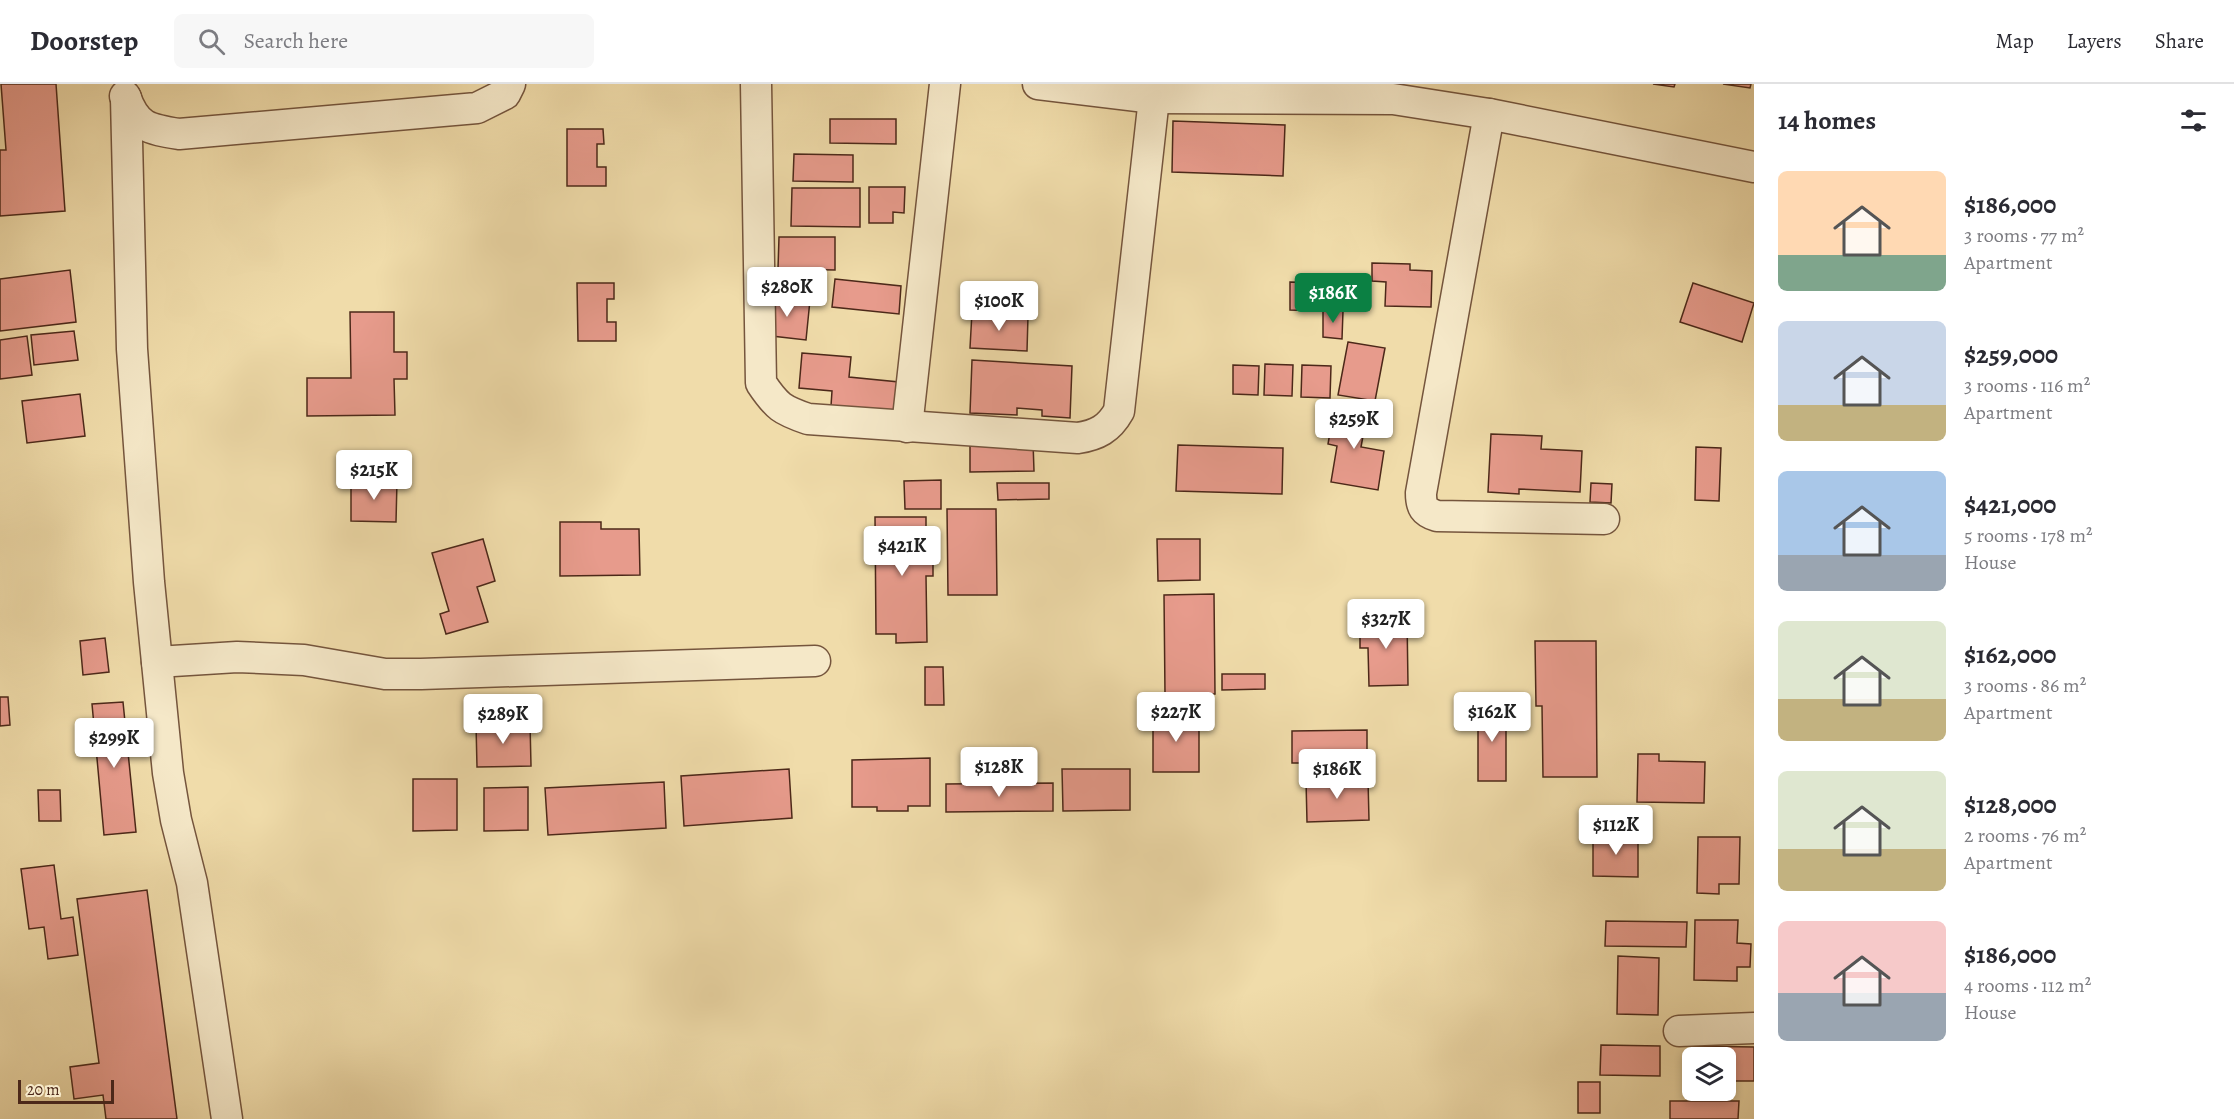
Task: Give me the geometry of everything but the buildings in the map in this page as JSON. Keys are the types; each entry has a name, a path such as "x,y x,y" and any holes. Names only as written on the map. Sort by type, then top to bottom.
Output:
{"street":[{"path":"124,91 135,118 152,129 179,134 477,108 505,94 510,84"},
{"path":"756,84 761,383 772,400 785,411 808,419 1077,438 1096,435 1113,422 1119,411 1154,98"},
{"path":"907,427 945,84"},
{"path":"1038,84 1154,98 1393,99 1489,114 1754,167"},
{"path":"124,91 132,349 168,773 176,820 192,883 227,1119"},
{"path":"1489,114 1421,493 1421,505 1427,513 1437,516 1604,519"},
{"path":"157,662 237,657 304,660 385,674 421,674 815,661"},
{"path":"1679,1032 1754,1028"}]}
